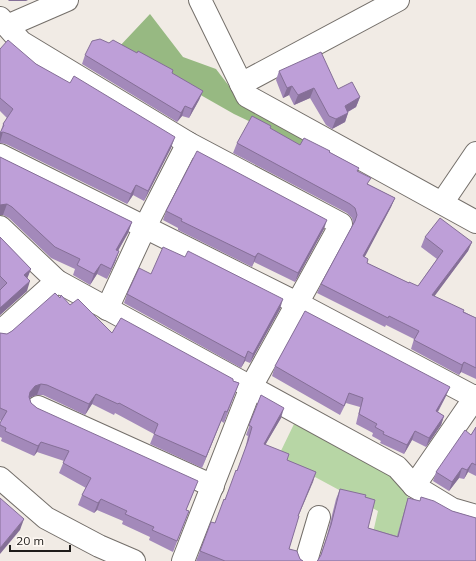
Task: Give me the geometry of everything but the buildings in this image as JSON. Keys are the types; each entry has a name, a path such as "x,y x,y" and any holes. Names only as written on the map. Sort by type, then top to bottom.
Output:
{"street":[{"path":"67,0 4,22 21,42 188,143 341,224 251,387 183,561"},
{"path":"200,0 247,96 476,222"},
{"path":"241,84 398,0"},
{"path":"107,309 145,227 188,143"},
{"path":"442,204 476,153"},
{"path":"0,155 297,303 476,397 414,486"},
{"path":"0,227 57,281 397,467 414,486 452,509 476,516"},
{"path":"0,332 57,281"},
{"path":"38,407 213,486"},
{"path":"0,478 46,518 99,546 134,561"},
{"path":"306,561 319,517"}],"green space":[{"path":"150,14 183,57 216,69 242,103 359,170 358,173 234,114 118,48"},
{"path":"294,424 389,472 413,504 403,546 372,537 378,511 278,457"}]}
